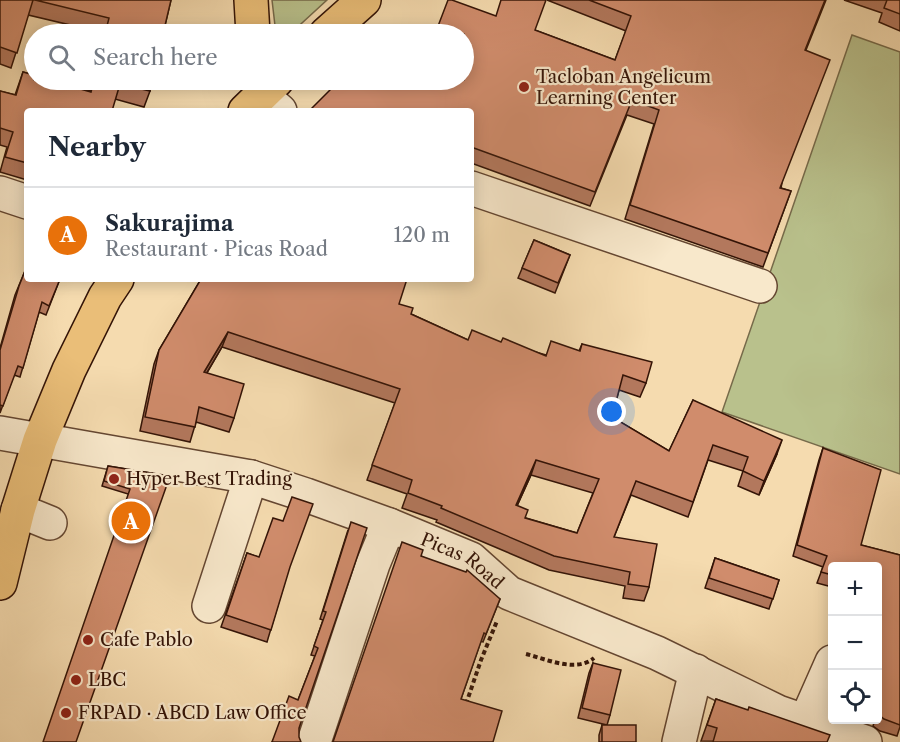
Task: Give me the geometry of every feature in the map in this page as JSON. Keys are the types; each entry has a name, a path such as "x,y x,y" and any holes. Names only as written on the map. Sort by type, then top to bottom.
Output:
{"main road":[{"path":"250,0 252,24"},
{"path":"337,24 364,0"},
{"path":"242,108 263,94"},
{"path":"0,583 18,510 40,440 69,370 105,297 115,282"}],"street":[{"path":"474,189 760,286"},
{"path":"0,193 24,201"},
{"name":"Picas Road","path":"0,433 251,477 389,525 471,559 510,593 696,671 778,712 865,742"},
{"path":"209,606 251,477"},
{"path":"18,510 50,523"},
{"path":"314,742 373,564 389,525"},
{"path":"805,723 828,670"},
{"path":"679,742 696,671"}],"path":[{"path":"464,709 481,660 510,593"},
{"path":"526,654 574,665 587,664 595,657 611,634"}],"green space":[{"path":"272,0 327,0 301,24 275,24"},
{"path":"852,35 900,52 900,474 722,412"}],"building":[{"path":"0,0 33,0 17,53 0,47"},
{"path":"35,0 171,0 165,24 108,24 109,18"},
{"path":"448,0 496,16 501,0 546,0 535,30 615,60 631,16 589,0 825,0 805,50 830,60 780,188 791,191 768,253 630,205 659,110 632,100 595,192 474,148 474,108 312,108 330,90 474,90 474,24 439,24"},
{"path":"887,0 900,0 900,14 884,8"},
{"path":"23,72 24,90 91,92 92,90 118,90 113,108 24,108 24,162 5,157 13,132 0,128 0,91 16,95"},
{"path":"534,240 570,255 558,283 522,268"},
{"path":"24,274 24,282 59,282 49,306 42,302 23,368 18,366 3,406 0,405 0,350"},
{"path":"199,282 406,282 399,304 413,308 411,314 468,340 472,330 501,342 503,338 546,356 551,341 580,351 582,344 652,362 646,383 623,375 612,417 669,451 693,400 782,440 764,481 743,471 748,457 713,445 693,502 636,481 614,537 657,544 649,587 628,584 630,572 554,556 441,508 442,506 408,493 412,480 372,465 400,389 228,332 204,372 244,384 234,418 199,407 195,427 145,417 159,350","holes":["536,460 599,479 577,533 525,518 528,510 516,505"]},
{"path":"823,448 881,470 861,545 900,555 900,725 882,717 882,562 828,562 828,574 821,572 827,556 797,545"},
{"path":"108,466 170,476 76,742 43,742 130,489 104,481"},
{"path":"292,497 313,504 290,567 271,630 226,615 247,553 259,557 273,518 283,521"},
{"path":"351,522 367,528 299,728 301,742 272,742 289,696 298,700 318,648 314,646 326,612 323,611"},
{"path":"402,542 423,550 421,556 466,572 467,570 500,599 486,634 484,633 461,699 502,711 493,742 333,742"},
{"path":"715,558 779,580 773,599 709,578"},
{"path":"593,663 621,670 610,715 582,708"},
{"path":"716,699 748,710 749,707 830,735 827,742 713,742 717,728 707,725"},
{"path":"602,725 636,725 636,742 602,742"}],"place":[{"name":"Tacloban Angelicum Learning Center","path":"524,87"},
{"name":"Hyper Best Trading","path":"114,479"},
{"name":"Sakurajima","path":"131,521"},
{"name":"Cafe Pablo","path":"88,640"},
{"name":"LBC","path":"76,680"},
{"name":"FRPAD ∙ ABCD Law Office","path":"66,713"}]}
